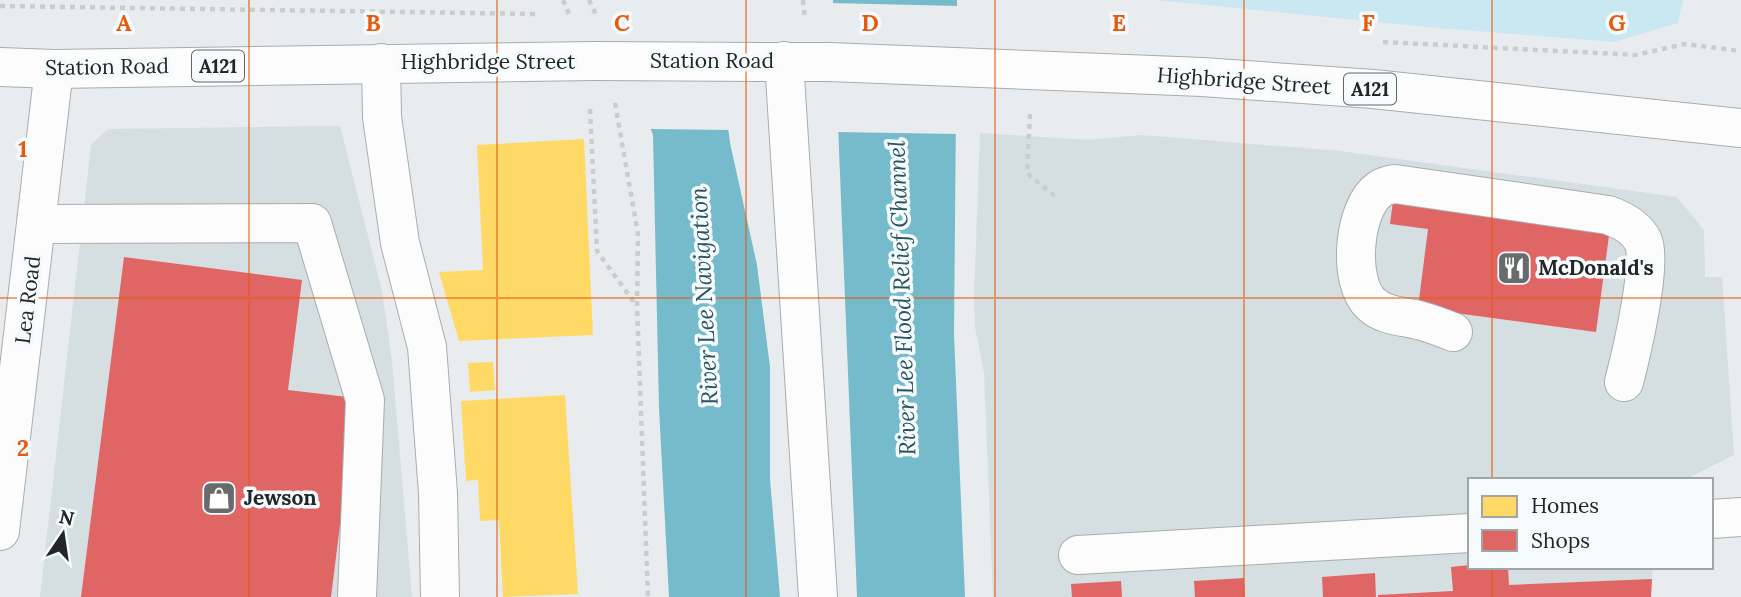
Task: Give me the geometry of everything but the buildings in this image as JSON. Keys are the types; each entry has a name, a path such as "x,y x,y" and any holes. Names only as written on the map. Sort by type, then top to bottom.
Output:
{"main road":[{"name":"Station Road","path":"604,76 771,62 829,62"},
{"path":"771,62 818,597"},
{"name":"Highbridge Street","path":"829,62 1202,77 1373,89 1741,128"},
{"name":"Station Road","path":"0,66 54,69 381,63"},
{"path":"381,63 382,117 400,243 427,347 438,493 440,597"},
{"name":"Highbridge Street","path":"381,63 604,76"},
{"name":"Lea Road","path":"0,531 54,69"},
{"path":"1453,332 1420,320 1391,315 1370,303 1360,284 1356,242 1360,218 1366,205 1381,187 1395,184 1608,215 1630,226 1644,244 1645,267 1633,347 1624,382"},
{"path":"37,224 312,223 365,400 357,597"},
{"path":"1713,519 1741,517"},
{"path":"1078,555 1468,533"}],"path":[{"path":"563,0 569,14"},
{"path":"589,0 598,19"},
{"path":"803,0 805,20"},
{"path":"0,6 541,14"},
{"path":"555,14 576,14"},
{"path":"1685,44 1741,51"},
{"path":"604,76 638,234 637,306 648,597"},
{"path":"590,109 597,251 637,306"},
{"path":"1030,112 1027,173 1057,198"}],"shaded area":[{"path":"1155,0 1683,0 1678,23 1614,42 1427,27"},
{"path":"340,126 382,291 392,361 412,597 40,597 91,145 108,129"},
{"path":"980,133 1089,140 1141,135 1340,151 1677,197 1704,230 1705,277 1722,277 1734,455 1688,478 1468,478 1468,569 1653,569 1651,597 993,597 984,373 975,327"}],"water":[{"name":"River Lee Navigation","path":"603,0 712,0 730,143 757,265 770,367 770,479 780,597 669,597 659,408 653,135"},
{"name":"River Lee Flood Relief Channel","path":"833,0 957,0 954,334 965,597 857,597"}],"pier":[{"path":"599,0 715,0 732,130 648,129"},
{"path":"829,3 960,6 959,134 835,132"}],"place":[{"name":"McDonald's","path":"1514,268"},
{"name":"Jewson","path":"219,498"}]}
